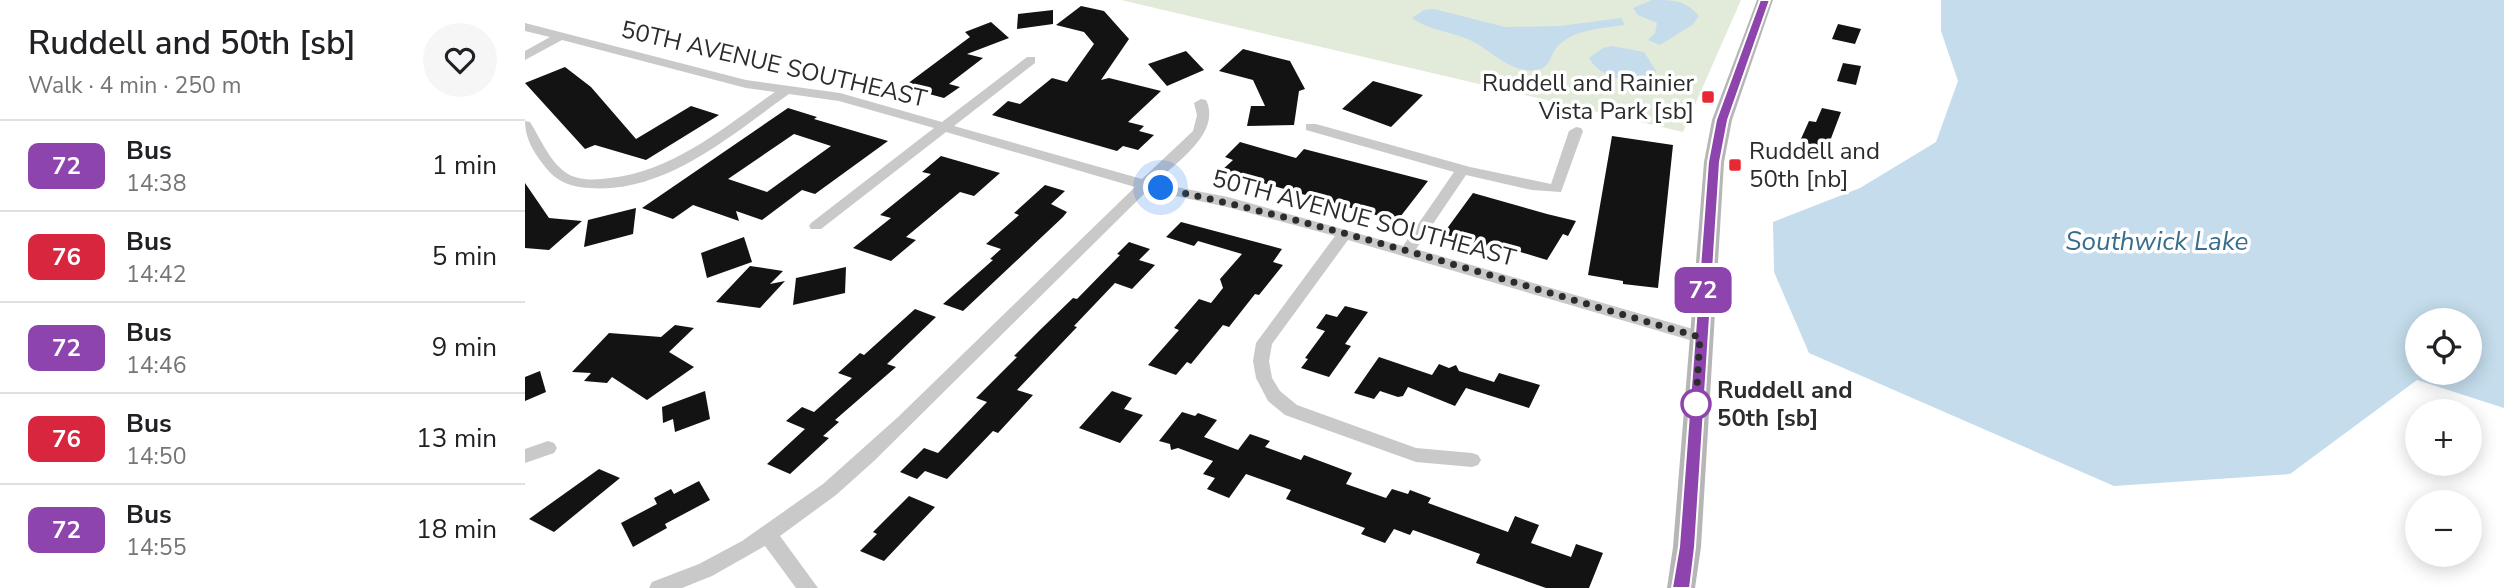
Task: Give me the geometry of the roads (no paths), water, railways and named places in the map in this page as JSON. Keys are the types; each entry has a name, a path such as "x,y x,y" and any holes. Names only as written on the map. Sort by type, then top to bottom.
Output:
{"main road":[{"path":"1681,588 1687,547 1710,201 1722,120 1765,0"}],"street":[{"name":"50TH AVENUE SOUTHEAST","path":"525,27 745,84 840,97 1145,185 1228,202 1345,234 1700,337"},
{"path":"525,56 561,36"},
{"path":"816,226 1031,61"},
{"path":"525,125 559,174 590,184 612,183 647,177 669,167 786,90"},
{"path":"659,588 701,573 768,535 846,477 1199,132 1204,115 1201,103"},
{"path":"1311,127 1462,170 1556,189 1576,131"},
{"path":"1407,252 1462,170"},
{"path":"1345,234 1264,343 1261,361 1264,378 1274,396 1291,410 1416,455 1472,460"},
{"path":"525,456 548,449"},
{"path":"768,535 808,588"}],"water":[{"path":"1652,0 1678,2 1699,16 1692,25 1660,45 1648,40 1655,33 1657,23 1638,15 1633,8"},
{"name":"Southwick Lake","path":"1941,0 2504,0 2504,408 2433,385 2482,385 2482,308 2405,308 2405,385 2410,385 2290,474 2114,486 1809,353 1774,272 1773,222 1860,188 1936,142 1958,81 1941,31"},
{"path":"1434,9 1505,27 1560,26 1621,18 1625,25 1590,30 1573,36 1559,45 1544,67 1531,71 1504,62 1472,41 1412,18 1424,10"},
{"path":"1612,46 1644,52 1656,71 1654,78 1627,80 1601,71 1589,58 1603,48"}],"place":[{"name":"Ruddell and Rainier Vista Park [sb]","path":"1708,97"},
{"name":"Ruddell and 50th [nb]","path":"1735,165"},
{"name":"Ruddell and 50th [sb]","path":"1696,404"}]}
